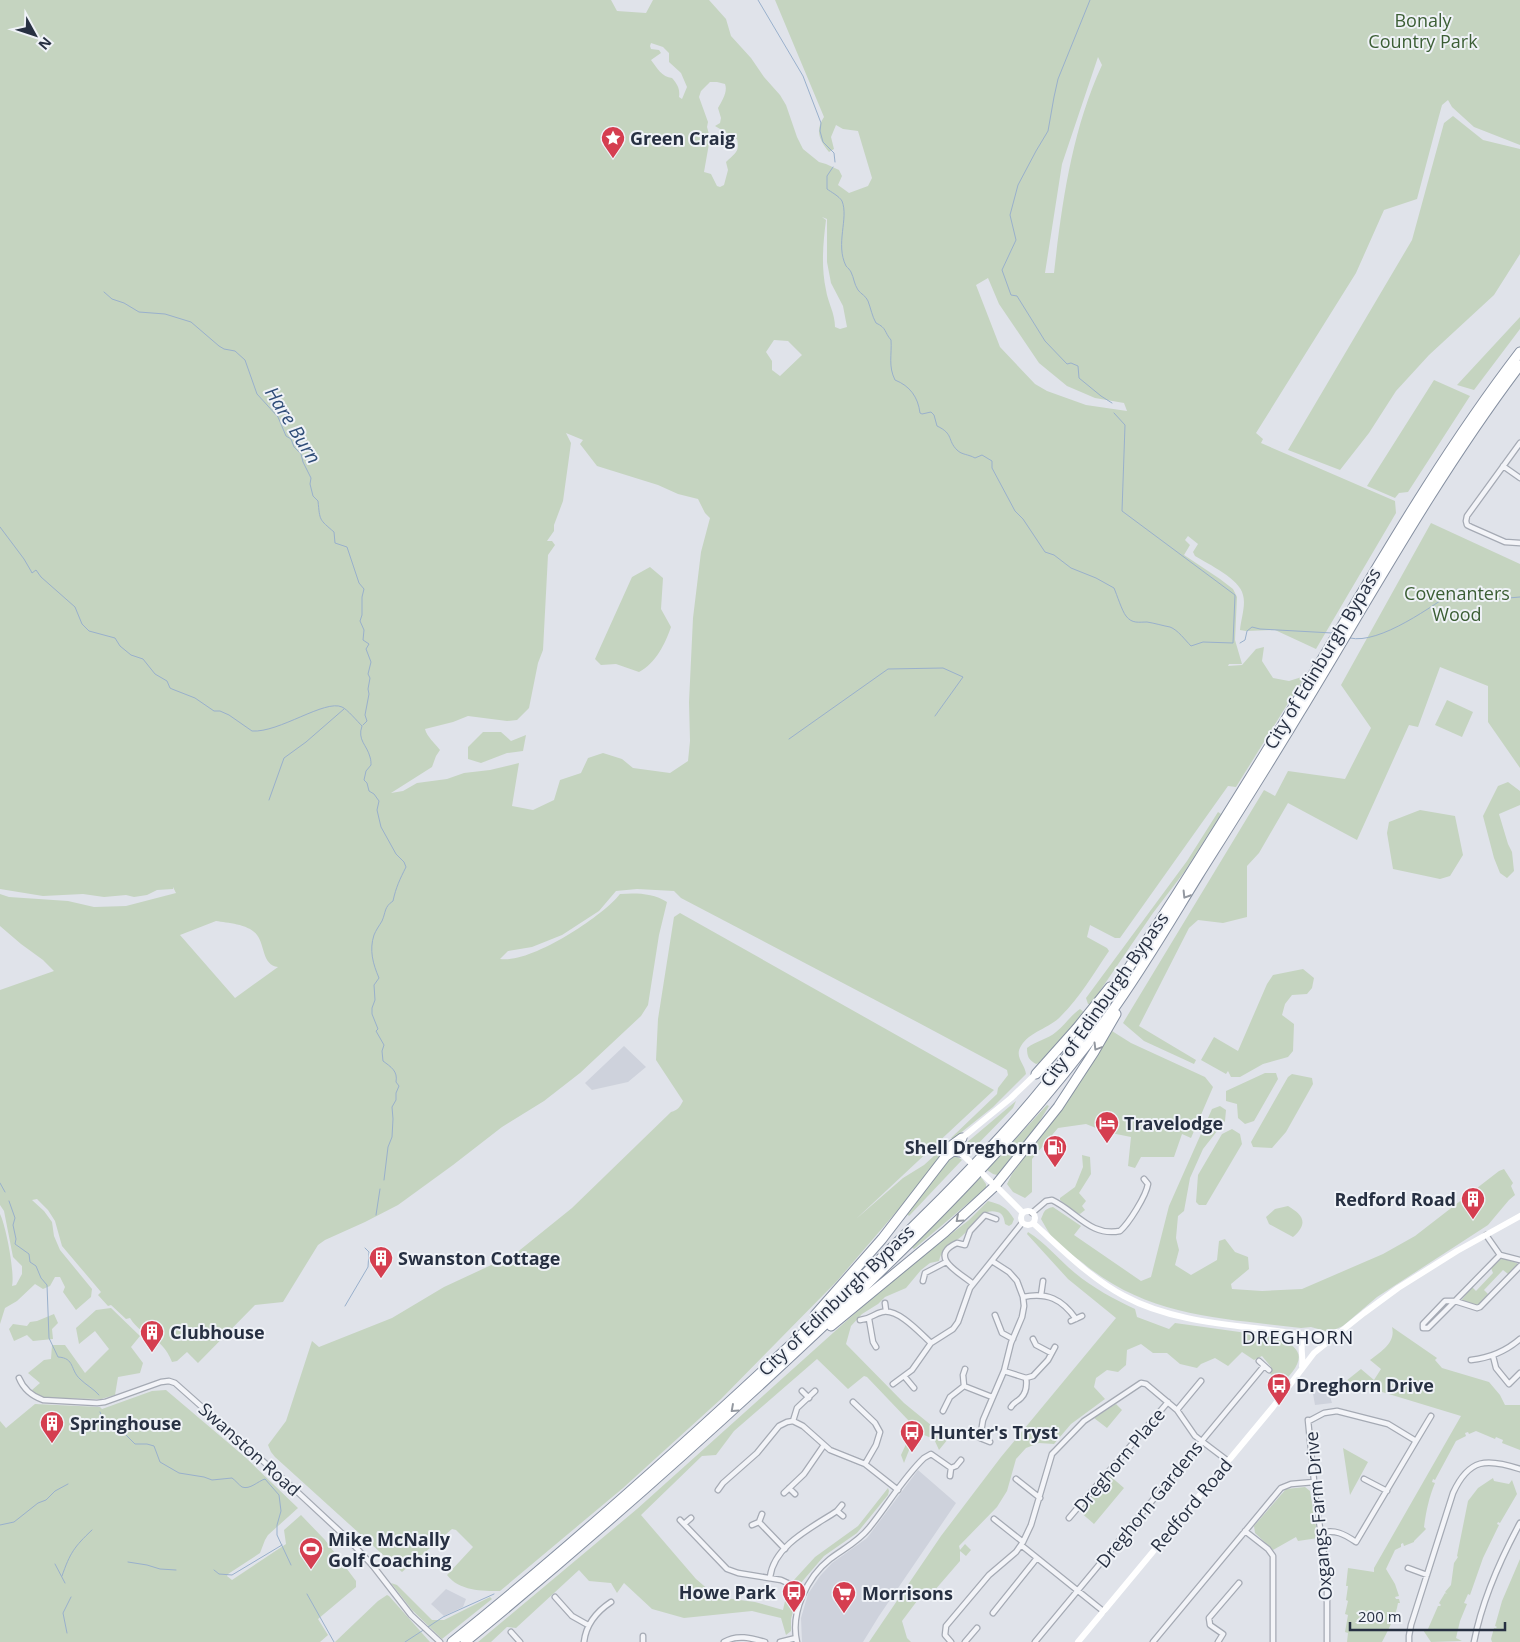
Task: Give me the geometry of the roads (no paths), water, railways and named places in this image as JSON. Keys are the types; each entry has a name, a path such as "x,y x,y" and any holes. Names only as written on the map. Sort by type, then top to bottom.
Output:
{"highway":[{"name":"City of Edinburgh Bypass","path":"452,1642 754,1386 981,1158 1063,1063 1166,911 1294,707 1414,504 1462,432 1520,352"},
{"name":"City of Edinburgh Bypass","path":"465,1642 590,1537 873,1279 987,1163 1062,1078 1110,1014 1165,929 1299,714 1423,506 1520,365"},
{"path":"1036,1074 1096,1005 1166,911"},
{"path":"754,1386 945,1232 993,1184 1064,1099 1094,1052 1165,929"},
{"path":"754,1386 876,1246 946,1156 950,1146 962,1138"},
{"path":"946,1156 953,1151 961,1153"}],"main road":[{"path":"1023,1213 961,1153 959,1145 962,1138 1011,1098 1036,1074"},
{"path":"1023,1213 1028,1211 1032,1213 1034,1216 1033,1223"},
{"path":"1023,1213 1021,1217 1022,1223 1026,1225 1033,1223"},
{"path":"1281,1331 1308,1353 1314,1353 1398,1288 1520,1216"},
{"path":"1033,1223 1085,1271 1125,1297 1154,1308 1183,1318 1305,1335 1311,1333 1317,1335 1331,1334 1342,1330"},
{"path":"1302,1366 1301,1346 1305,1335"},
{"path":"1317,1335 1320,1340 1320,1347"},
{"name":"Redford Road","path":"1078,1642 1286,1392 1302,1366 1314,1353"}],"street":[{"path":"1520,443 1466,521 1471,528 1505,542 1520,544"},
{"path":"1503,466 1520,478"},
{"path":"1032,1213 1046,1201 1052,1200 1091,1228 1100,1231 1116,1232 1124,1228 1146,1192 1148,1184 1144,1179"},
{"path":"1146,1192 1152,1195"},
{"path":"973,1284 953,1270 946,1262 945,1255 948,1249 957,1243 965,1245 970,1231 985,1215 996,1219"},
{"path":"893,1384 912,1370 931,1343 953,1330 958,1322 965,1297 973,1284 1022,1223"},
{"path":"1486,1235 1500,1255 1520,1260"},
{"path":"1500,1255 1455,1301 1428,1328 1423,1328 1423,1324 1445,1301 1455,1301 1477,1308 1480,1307 1520,1266"},
{"path":"990,1442 980,1438 984,1420 1004,1371 1013,1339 1023,1314 1024,1297 1014,1277 992,1261"},
{"path":"923,1280 925,1274 946,1262"},
{"path":"1041,1294 1043,1281"},
{"path":"1024,1297 1041,1294 1063,1304 1073,1320 1082,1316"},
{"path":"886,1303 886,1311"},
{"path":"860,1320 869,1319 886,1311 901,1316 931,1343"},
{"path":"995,1315 1002,1334 1013,1339"},
{"path":"869,1319 873,1342 876,1347"},
{"path":"997,1322 1003,1320"},
{"path":"1033,1339 1036,1344 1051,1353"},
{"path":"1469,1361 1493,1356 1506,1350 1520,1339"},
{"path":"1004,1371 1026,1378 1036,1374 1055,1347"},
{"path":"1493,1356 1496,1368 1509,1384 1520,1374"},
{"path":"1259,1361 1269,1370"},
{"name":"Dreghorn Gardens","path":"1035,1642 1264,1366"},
{"path":"964,1386 965,1369"},
{"path":"904,1376 914,1388"},
{"name":"Swanston Road","path":"19,1378 25,1388 39,1399 97,1403 105,1402 162,1381 175,1383 277,1472 348,1539 373,1566 412,1615 440,1642"},
{"path":"1011,1407 1014,1402 1020,1399 1025,1391 1026,1378"},
{"path":"1177,1410 1201,1381"},
{"path":"951,1642 946,1635 946,1626 990,1575 1022,1544 1040,1498 1052,1454 1084,1421 1141,1383 1146,1384 1177,1410 1191,1432 1228,1462"},
{"path":"964,1386 992,1397"},
{"path":"943,1411 950,1397 964,1386"},
{"path":"802,1391 809,1398"},
{"path":"793,1422 797,1408 815,1391"},
{"path":"853,1402 875,1422 880,1432 876,1445 865,1464"},
{"name":"Dreghorn Place","path":"1069,1518 1168,1402"},
{"path":"855,1412 858,1407"},
{"name":"Oxgangs Farm Drive","path":"1327,1642 1327,1575 1314,1482 1308,1420 1324,1413 1337,1411 1388,1424 1416,1441"},
{"path":"1352,1548 1431,1416"},
{"path":"718,1490 757,1452 779,1426 787,1422 803,1426 824,1445 839,1455 865,1464 898,1490"},
{"path":"880,1432 886,1431"},
{"path":"784,1493 804,1474 824,1445"},
{"path":"780,1642 797,1640 797,1618 805,1591 816,1573 829,1560 862,1536 921,1460 931,1454 951,1468"},
{"path":"951,1468 956,1466 961,1460"},
{"path":"1409,1642 1411,1625 1453,1493 1466,1471 1476,1464 1488,1462 1520,1469"},
{"path":"950,1476 951,1468"},
{"path":"718,1479 724,1483"},
{"path":"1016,1479 1040,1498"},
{"path":"1364,1479 1387,1492"},
{"path":"1153,1642 1285,1485 1314,1482"},
{"path":"789,1488 795,1494"},
{"path":"770,1577 773,1563 785,1549 837,1511 842,1505"},
{"path":"837,1511 843,1516"},
{"path":"752,1525 759,1522 762,1514"},
{"path":"691,1518 682,1522 727,1569 738,1573 781,1580 805,1591"},
{"path":"994,1519 1037,1558 1103,1611"},
{"path":"759,1522 785,1549"},
{"path":"1474,1642 1479,1620 1492,1583 1520,1523"},
{"path":"1245,1531 1268,1549 1273,1556 1273,1642"},
{"path":"1321,1533 1326,1531 1340,1532 1356,1542"},
{"path":"993,1613 996,1605 1037,1558"},
{"path":"1408,1568 1427,1575"},
{"path":"1218,1642 1223,1634 1210,1625 1209,1618 1239,1583"},
{"path":"555,1597 572,1616 588,1625"},
{"path":"559,1602 564,1597"},
{"path":"584,1642 588,1625 599,1607 611,1602"},
{"path":"965,1642 977,1628"},
{"path":"511,1632 520,1642"},
{"path":"515,1637 520,1632"},
{"path":"643,1636 643,1642"},
{"path":"724,1642 736,1637 765,1642"}],"waterway":[{"path":"758,0 803,76 821,123 820,131 823,142 834,153 835,162"},
{"path":"1090,0 1058,79 1048,131 1018,185 1010,215 1016,240 1002,270 1011,295 1017,296 1045,341 1067,364 1071,363 1078,366 1079,378 1112,403"},
{"path":"833,167 827,176 827,189 841,199 844,208 843,258 857,288 867,299 873,318 876,323 884,328 891,340 891,365 895,380 909,389 917,402 920,413 931,412 934,415 937,426 948,434 959,452 975,458 982,455 992,461 992,468 1015,511 1023,519 1045,552 1054,555 1071,568 1114,588 1124,614 1128,619 1173,628 1191,646 1203,642 1233,643 1235,595 1122,511 1125,425 1114,413"},
{"name":"Hare Burn","path":"104,292 112,299 124,303 139,312 165,314 191,322 219,346 235,351 245,360 257,394 278,417 286,436 291,439 294,447 301,454 311,478 310,484 313,496 318,501 321,519 334,532 335,543 347,547 359,583 364,589 360,621 364,630 363,640 369,644 366,649 371,662 368,674 370,678 369,694 365,715 367,721 363,725"},
{"path":"0,527 32,573 36,570 41,577 75,607 82,624 89,631 115,638 120,646 131,655 143,659 155,674 167,681 170,688 195,698 214,711 220,711 229,715 252,731 275,727 334,706 344,708 362,726 361,735 371,763 366,771 364,780 369,791 379,801 377,810 381,827 396,854 406,867 398,883 393,901 387,908 374,935 372,946 373,962 379,978 374,985 375,1000 372,1014 378,1029 376,1031 384,1045 382,1051 383,1061 395,1072 396,1082 399,1086 396,1100 392,1107 392,1137 388,1147 384,1180"},
{"path":"1350,638 1362,639 1391,630 1458,589 1497,599 1520,597"},
{"path":"1240,643 1245,640 1247,631 1252,627 1332,633"},
{"path":"789,739 888,669 943,668 963,677 935,716"},
{"path":"269,800 284,758 306,742 344,709"},
{"path":"0,1183 5,1192"},
{"path":"376,1215 380,1189"},
{"path":"9,1201 15,1218 13,1225 16,1239 15,1244 29,1254 30,1262 36,1266 41,1278 47,1285 49,1338 58,1357 70,1362 77,1376 99,1395"},
{"path":"345,1306 368,1267 369,1252 365,1248"},
{"path":"100,1412 104,1422 125,1434 135,1444 154,1446 160,1462 179,1473 212,1480 232,1478 245,1488 265,1479 279,1495 281,1511 277,1525 277,1535 291,1565"},
{"path":"0,1525 14,1522 38,1503 46,1500 55,1491 68,1484"},
{"path":"62,1576 73,1551 92,1530"},
{"path":"214,1570 219,1574 232,1575 282,1545"},
{"path":"128,1562 160,1569 176,1570"},
{"path":"55,1564 65,1583"},
{"path":"307,1594 334,1642"},
{"path":"428,1627 443,1617 494,1594"},
{"path":"67,1633 63,1613 71,1597"},
{"path":"405,1642 425,1629"}],"place":[{"name":"Green Craig","path":"613,159"},
{"name":"Travelodge","path":"1107,1144"},
{"name":"Shell Dreghorn","path":"1055,1168"},
{"name":"Redford Road","path":"1473,1220"},
{"name":"Swanston Cottage","path":"381,1279"},
{"name":"Clubhouse","path":"152,1353"},
{"name":"Dreghorn Drive","path":"1279,1406"},
{"name":"Springhouse","path":"52,1444"},
{"name":"Hunter's Tryst","path":"912,1453"},
{"name":"Mike McNally Golf Coaching","path":"311,1570"},
{"name":"Howe Park","path":"794,1613"},
{"name":"Morrisons","path":"844,1614"}],"district":[{"name":"DREGHORN","path":"1298,1337"}],"park label":[{"name":"Bonaly Country Park","path":"1423,30"},
{"name":"Covenanters Wood","path":"1457,603"}]}
